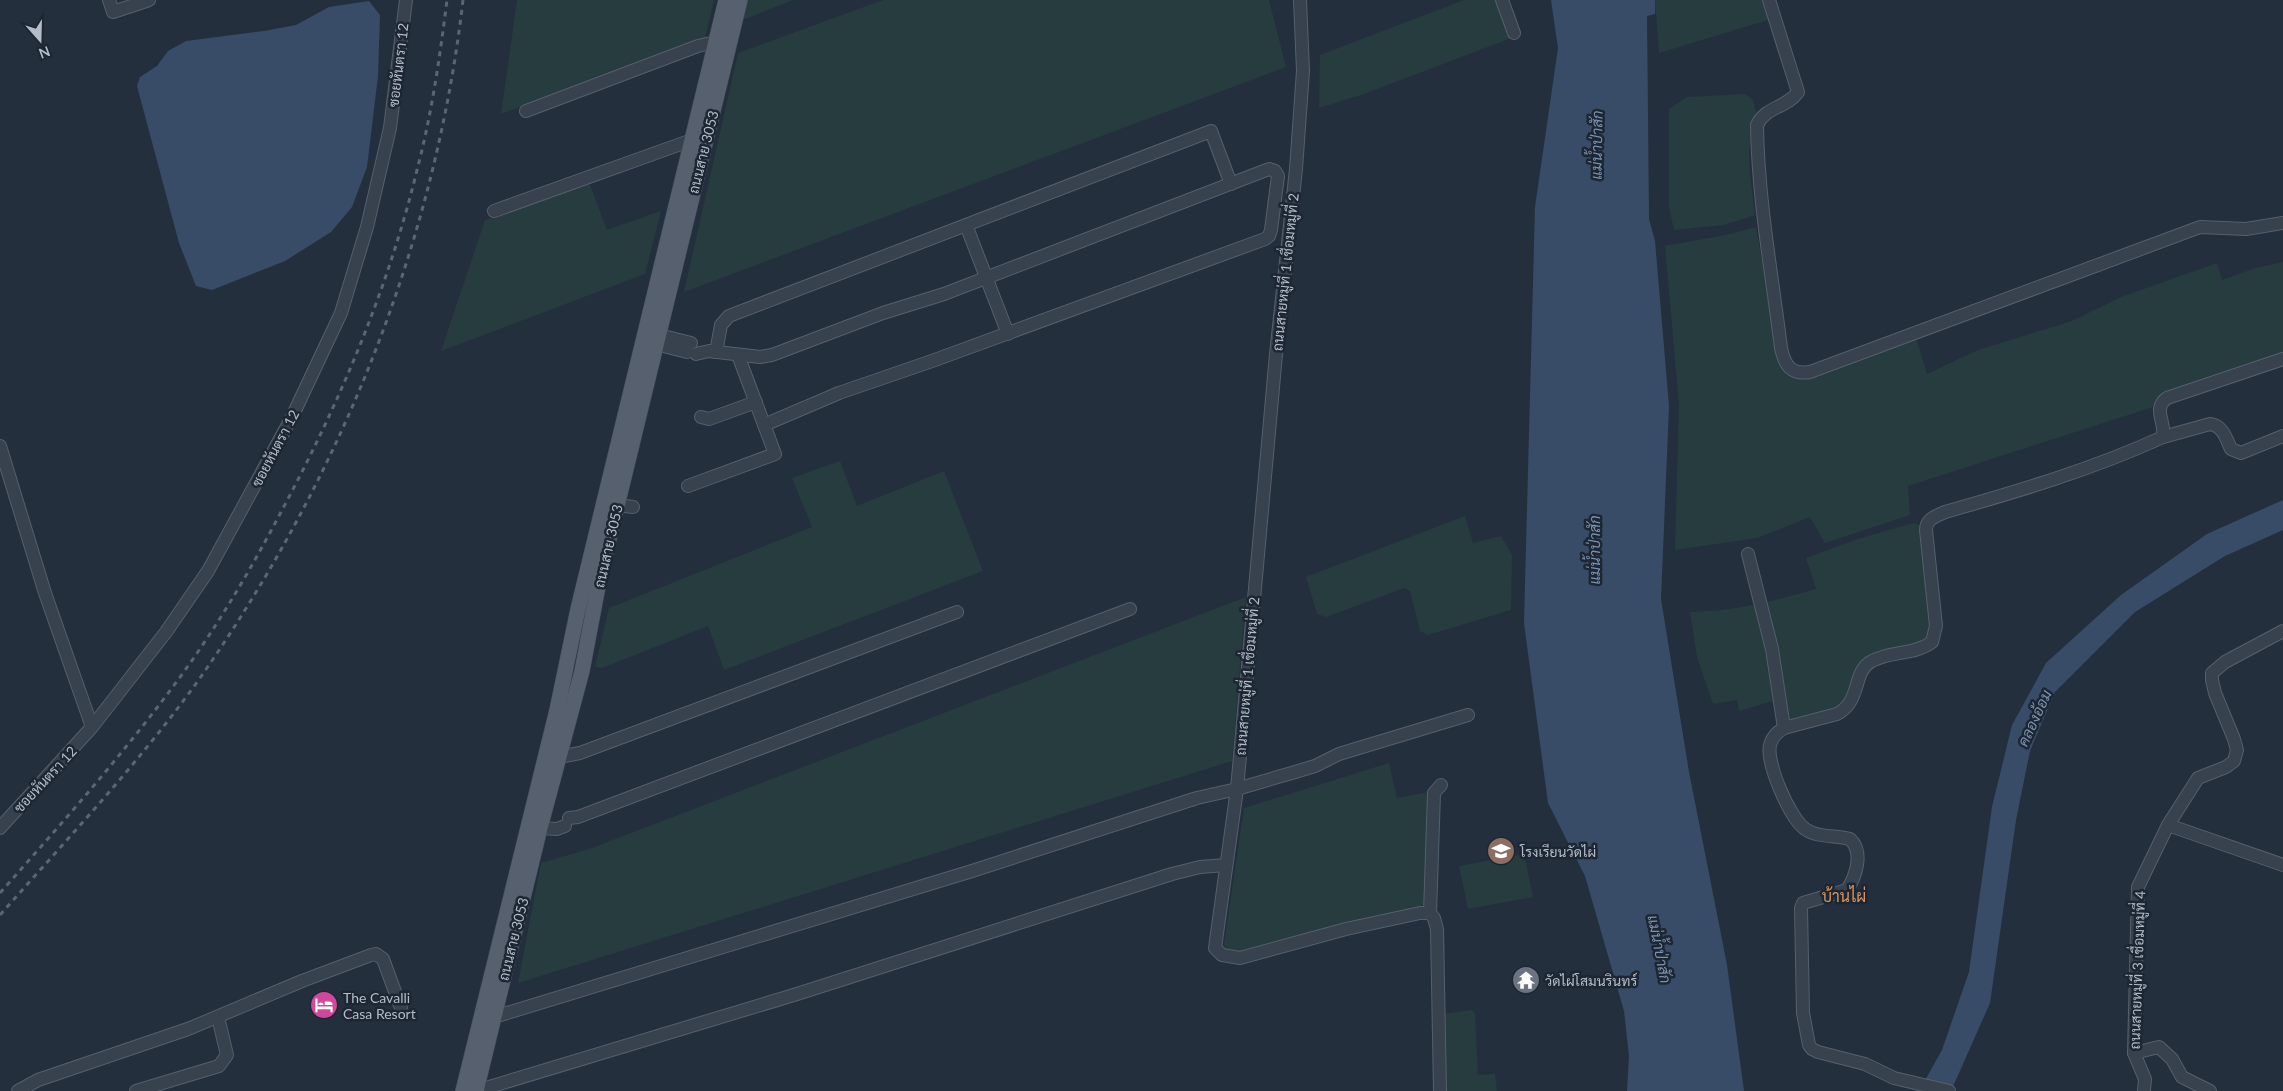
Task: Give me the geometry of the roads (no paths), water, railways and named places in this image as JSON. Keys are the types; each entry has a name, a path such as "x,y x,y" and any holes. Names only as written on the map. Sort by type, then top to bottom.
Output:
{"main road":[{"name":"ถนนสาย 3053","path":"463,1091 557,710 574,626 726,0"},
{"name":"ถนนสาย 3053","path":"476,1091 590,629 617,505 740,0"},
{"path":"574,626 590,629"}],"street":[{"path":"109,0 113,12 148,0"},
{"name":"ซอยหันตรา 12","path":"0,828 92,727 140,666 208,571 292,417 341,313 367,227 390,128 406,0"},
{"name":"ถนนสายหมู่ที่ 1 เชื่อมหมู่ที่ 2","path":"1300,0 1303,71 1301,107 1237,789 1215,948 1222,955 1240,958 1346,929 1420,913 1430,913"},
{"path":"1502,0 1514,33"},
{"path":"1769,0 1791,64 1798,92 1784,104 1769,110 1756,125 1758,183 1781,348 1784,361 1790,370 1799,374 1810,372 2200,227 2246,229 2283,223"},
{"path":"526,111 698,46 716,42"},
{"path":"700,349 729,316 1211,131 1231,184"},
{"path":"494,211 692,140"},
{"path":"657,340 738,355 760,357 772,355 884,313 986,278 1269,169 1275,171 1278,176 1271,230 1269,236 1265,239 1008,334 839,393 764,425"},
{"path":"966,225 1008,334"},
{"path":"688,486 775,454 738,355"},
{"path":"2163,437 2159,408 2161,403 2167,398 2283,359"},
{"path":"701,417 710,419 756,402"},
{"path":"1949,1091 1894,1078 1860,1062 1818,1052 1809,1045 1802,995 1801,908 1809,900 1847,890 1857,870 1857,850 1855,844 1850,839 1806,830 1794,818 1773,768 1770,753 1772,739 1777,732 1784,728 1837,714 1844,710 1852,701 1864,668 1872,661 1922,648 1932,642 1936,626 1926,530 1926,525 1930,520 1946,512 2098,463 2163,437 2210,424 2221,428 2231,449 2241,453 2283,436"},
{"path":"0,446 44,593 92,727"},
{"path":"617,505 633,507"},
{"path":"1748,554 1772,649 1784,728"},
{"path":"541,825 569,821 1130,609"},
{"path":"559,757 580,753 957,612"},
{"name":"ถนนสายหมู่ที่ 3 เชื่อมหมู่ที่ 4","path":"2144,1091 2145,1078 2134,1053 2138,887 2168,825 2198,778 2226,767 2234,761 2234,739 2215,693 2212,673 2225,662 2283,631"},
{"path":"494,1017 962,874 1197,798 1237,789 1315,766 1339,754 1362,746 1468,715"},
{"path":"1440,1091 1437,929 1430,913 1434,793 1441,784"},
{"path":"2168,825 2283,865"},
{"path":"476,1091 787,997 1172,874 1200,867 1226,866"},
{"path":"18,1091 38,1080 218,1017 302,981 376,954 384,959 401,1008"},
{"path":"136,1091 219,1066 227,1055 218,1017"},
{"path":"2134,1053 2158,1047 2172,1059 2182,1077 2210,1091"}],"water":[{"name":"แม่น้ำป่าสัก","path":"1551,0 1655,0 1655,14 1647,16 1649,219 1655,241 1669,406 1661,599 1689,772 1727,965 1744,1091 1627,1091 1629,1056 1624,1011 1585,876 1548,803 1524,623 1535,207 1558,48"},
{"path":"369,1 380,15 378,76 367,167 352,207 331,232 285,261 212,290 196,286 179,243 137,86 140,77 157,66 168,51 186,41 296,25 329,7"},
{"name":"คลองอ้อม","path":"2283,500 2283,530 2225,556 2135,612 2055,692 2030,751 2016,820 1990,1003 1951,1091 1919,1091 1942,1050 1969,972 1992,807 2012,725 2046,663 2121,595 2207,534"}],"railway":[{"path":"0,893 117,758 183,673 235,594 303,471 343,386 393,256 418,166 427,125 447,0"},
{"path":"0,915 103,799 177,709 200,678 250,601 296,522 337,440 374,356 404,269 430,181 449,91 463,0"}],"place":[{"name":"โรงเรียนวัดไผ่","path":"1501,851"},
{"name":"วัดไผ่โสมนรินทร์","path":"1526,980"},
{"name":"The Cavalli Casa Resort","path":"324,1005"}],"district":[{"name":"บ้านไผ่","path":"1844,895"}]}
